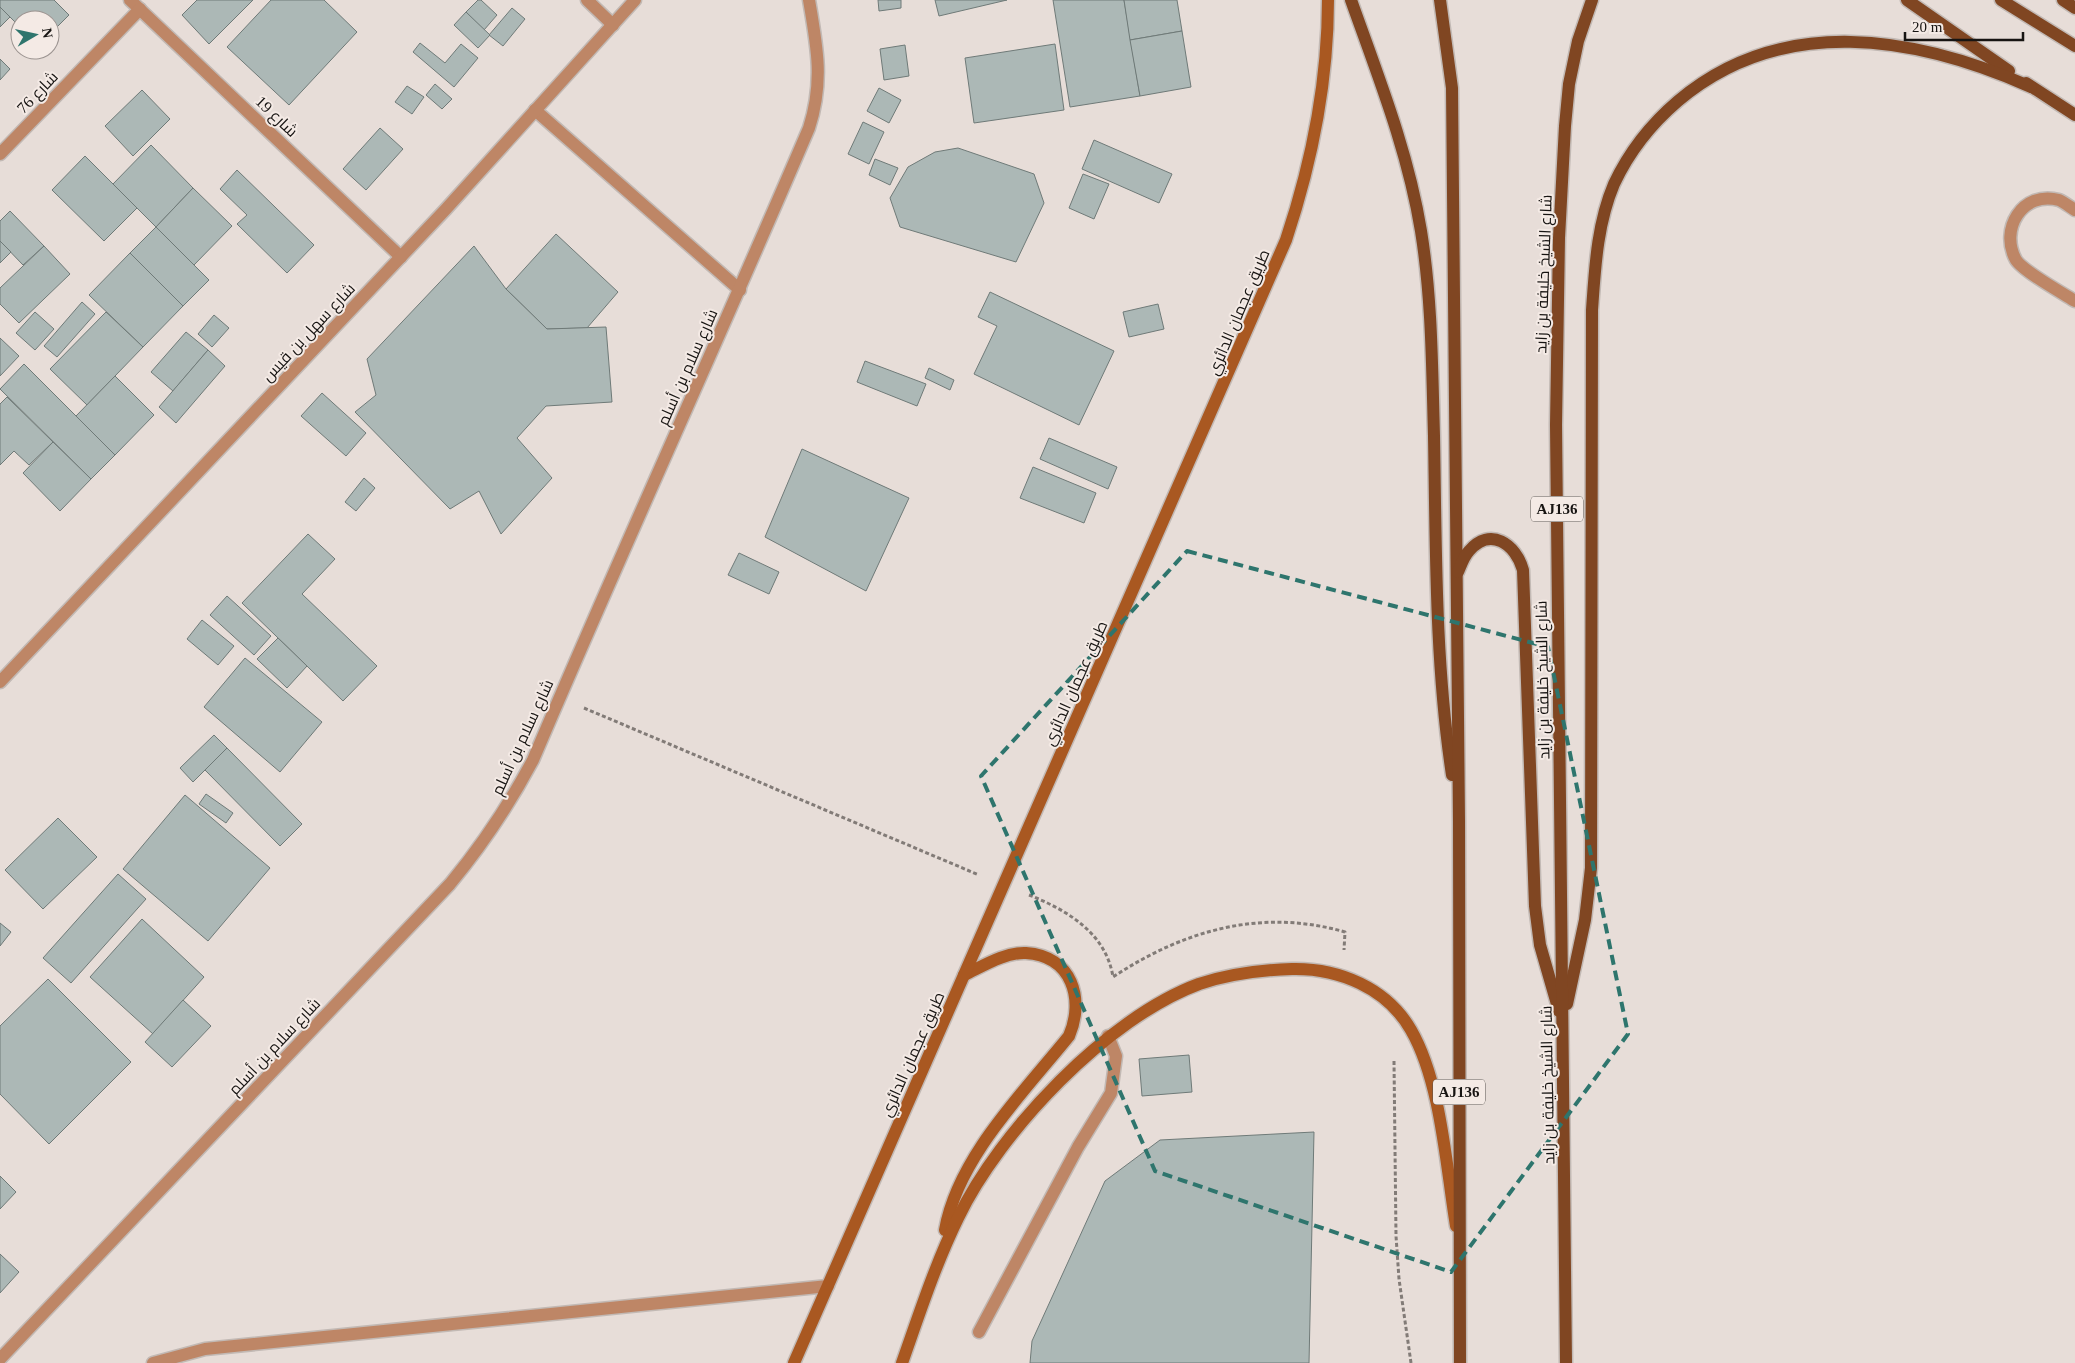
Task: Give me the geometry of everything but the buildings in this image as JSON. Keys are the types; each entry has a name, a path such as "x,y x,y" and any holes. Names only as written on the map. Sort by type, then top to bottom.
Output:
{"main road":[{"name":"طريق عجمان الدائري","path":"794,1363 1286,240 1303,190 1315,137 1324,76 1328,0"},
{"path":"1351,0 1387,97 1408,168 1422,239 1429,293 1432,356 1440,671 1459,821"},
{"name":"AJ136","path":"1440,0 1452,88 1459,821 1460,1363"},
{"name":"شارع الشيخ خليفة بن زايد","path":"1566,1363 1556,425 1559,238 1569,84 1578,41 1592,0"},
{"path":"1907,0 2075,115"},
{"path":"2002,0 2075,46"},
{"path":"2063,0 2075,8"},
{"path":"1563,1021 1576,970 1591,868 1592,318 1598,239 1614,185 1643,137 1661,115 1696,86 1737,63 1781,48 1827,42 1869,42 1911,48 1969,62 2032,87"},
{"path":"1457,574 1468,552 1478,543 1489,540 1502,541 1513,548 1520,558 1523,570 1534,906 1545,964 1563,1021"},
{"path":"941,1255 946,1225 968,1168 984,1142 1069,1036 1076,1021 1077,1006 1074,989 1067,975 1055,963 1041,956 1025,953 1009,955 964,975"},
{"path":"902,1363 941,1255 958,1217 980,1180 1036,1106 1108,1036 1164,1001 1200,984 1238,974 1267,969 1302,969 1342,975 1364,984 1381,995 1398,1012 1410,1028 1422,1050 1437,1108 1460,1249"}],"street":[{"path":"587,0 613,25"},
{"name":"شارع سهل بن قيس","path":"0,682 401,257 635,0"},
{"name":"شارع سلام بن أسلم","path":"0,1359 460,871 482,846 509,804 533,760 652,483 740,290 814,114 819,85 816,42 809,0"},
{"name":"شارع 76","path":"0,154 135,4"},
{"name":"شارع 19","path":"135,4 401,257"},
{"path":"535,110 740,290"},
{"path":"2075,210 2059,200 2040,199 2022,207 2011,224 2009,244 2017,262 2075,301"},
{"path":"979,1332 1078,1147 1111,1093 1116,1056 1108,1036"},
{"path":"153,1363 205,1349 828,1286"}],"path":[{"path":"559,698 1045,901 1075,917 1102,948 1111,964 1113,977 1165,948 1238,924 1286,923 1327,927 1346,932"},
{"path":"1394,1057 1396,1236 1399,1279 1411,1363"}],"highlighted area":[{"path":"1187,551 1548,647 1628,1034 1451,1272 1155,1171 981,776"}]}
